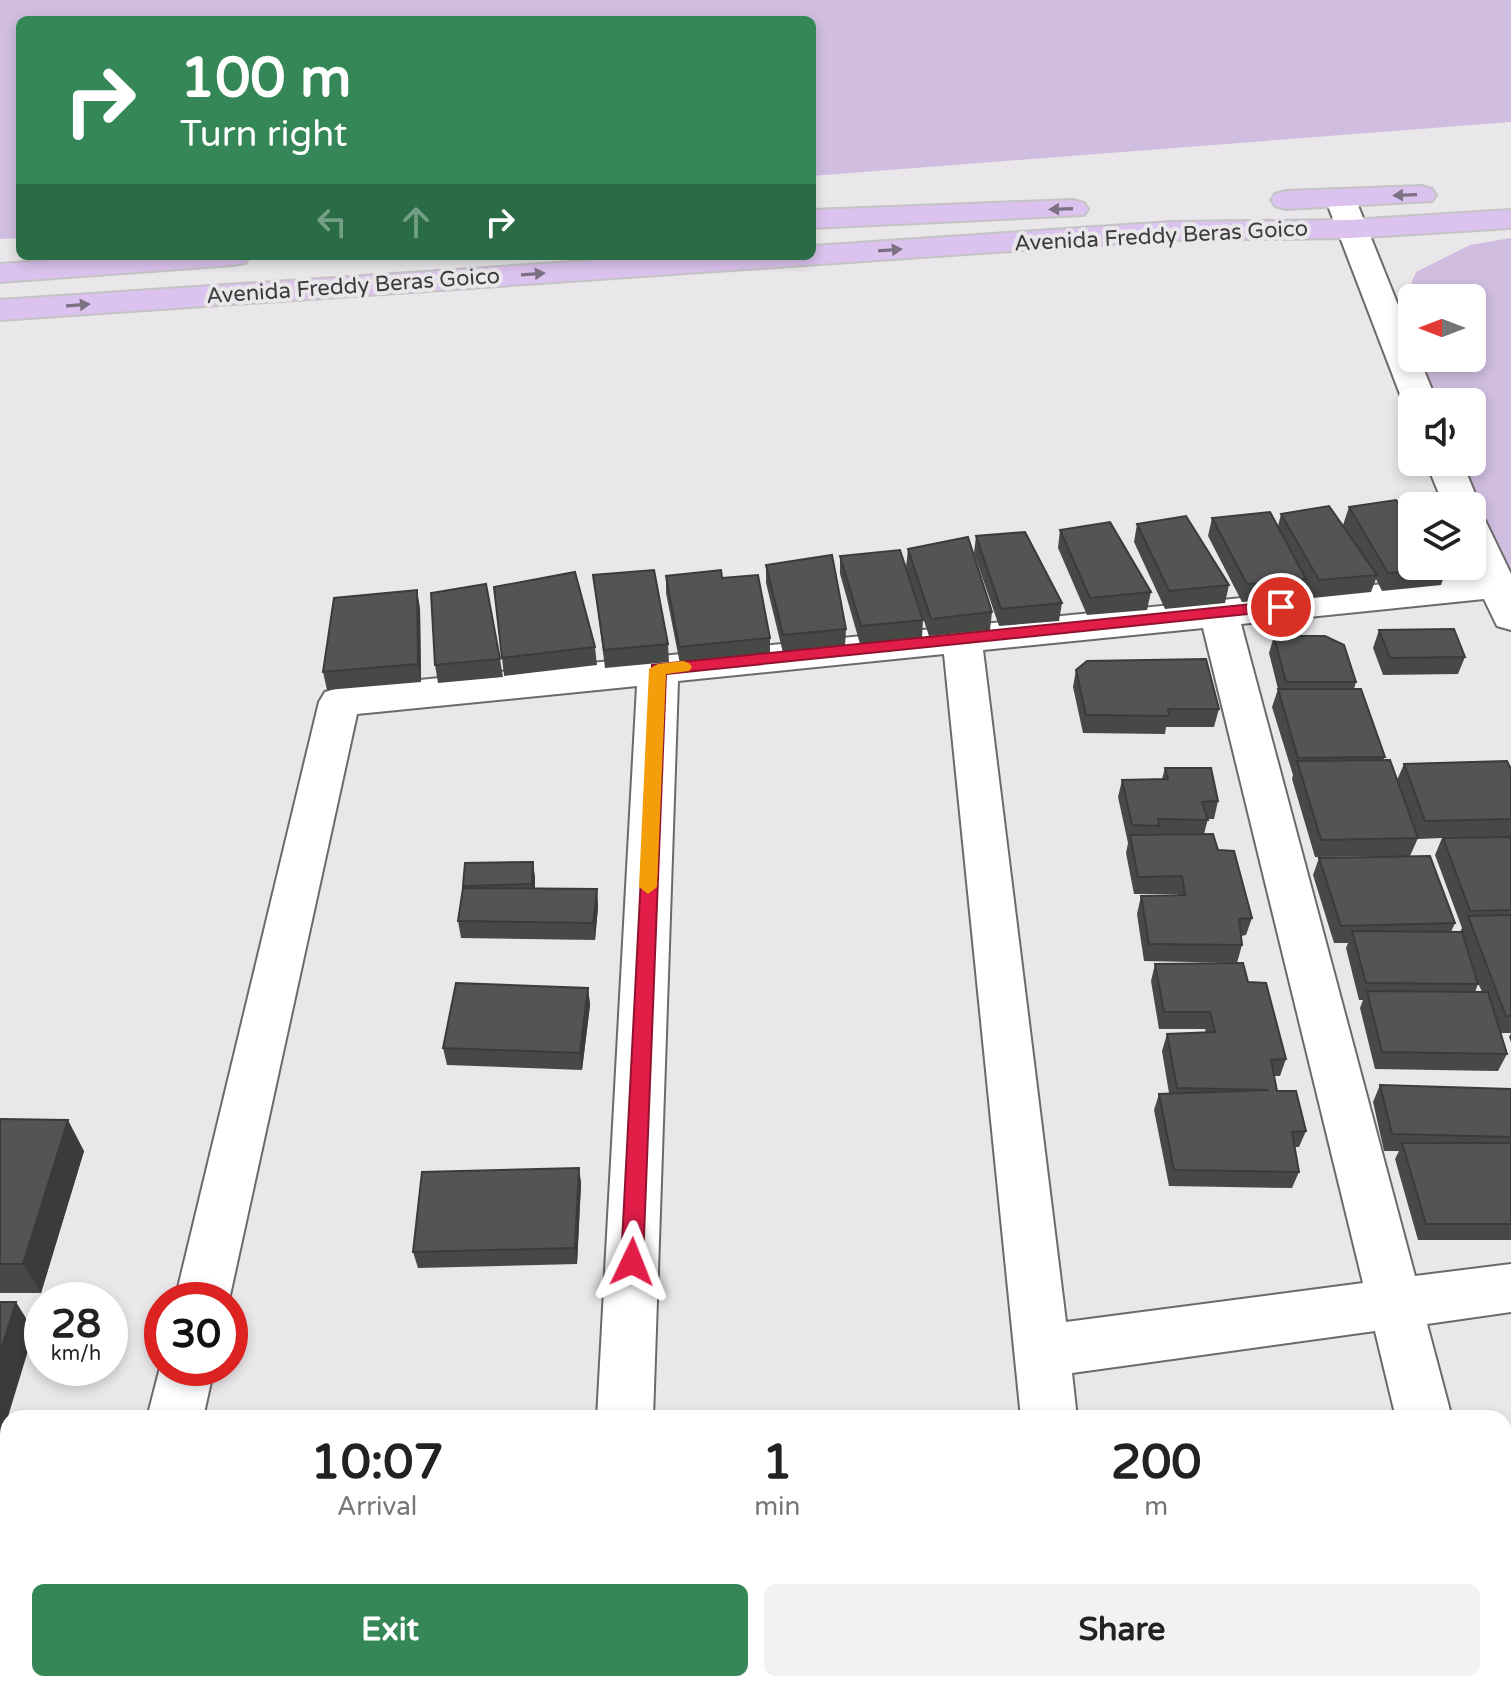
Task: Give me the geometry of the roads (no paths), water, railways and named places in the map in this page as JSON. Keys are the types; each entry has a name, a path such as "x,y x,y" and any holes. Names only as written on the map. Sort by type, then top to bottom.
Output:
{"main road":[{"name":"Avenida Freddy Beras Goico","path":"816,219 1451,193"},
{"name":"Avenida Freddy Beras Goico","path":"816,255 1171,231 1350,229 1511,219"},
{"name":"Avenida Freddy Beras Goico","path":"0,273 179,260"},
{"name":"Avenida Freddy Beras Goico","path":"0,310 744,260"}],"street":[{"path":"1340,198 1414,388"},
{"path":"206,1282 339,702 1219,613 1504,601 1486,560"},
{"path":"1219,613 1422,1410"},
{"path":"962,639 1048,1410"},
{"path":"625,1410 658,669"},
{"path":"1043,1351 1511,1288"},
{"path":"177,1410 182,1386"}]}
